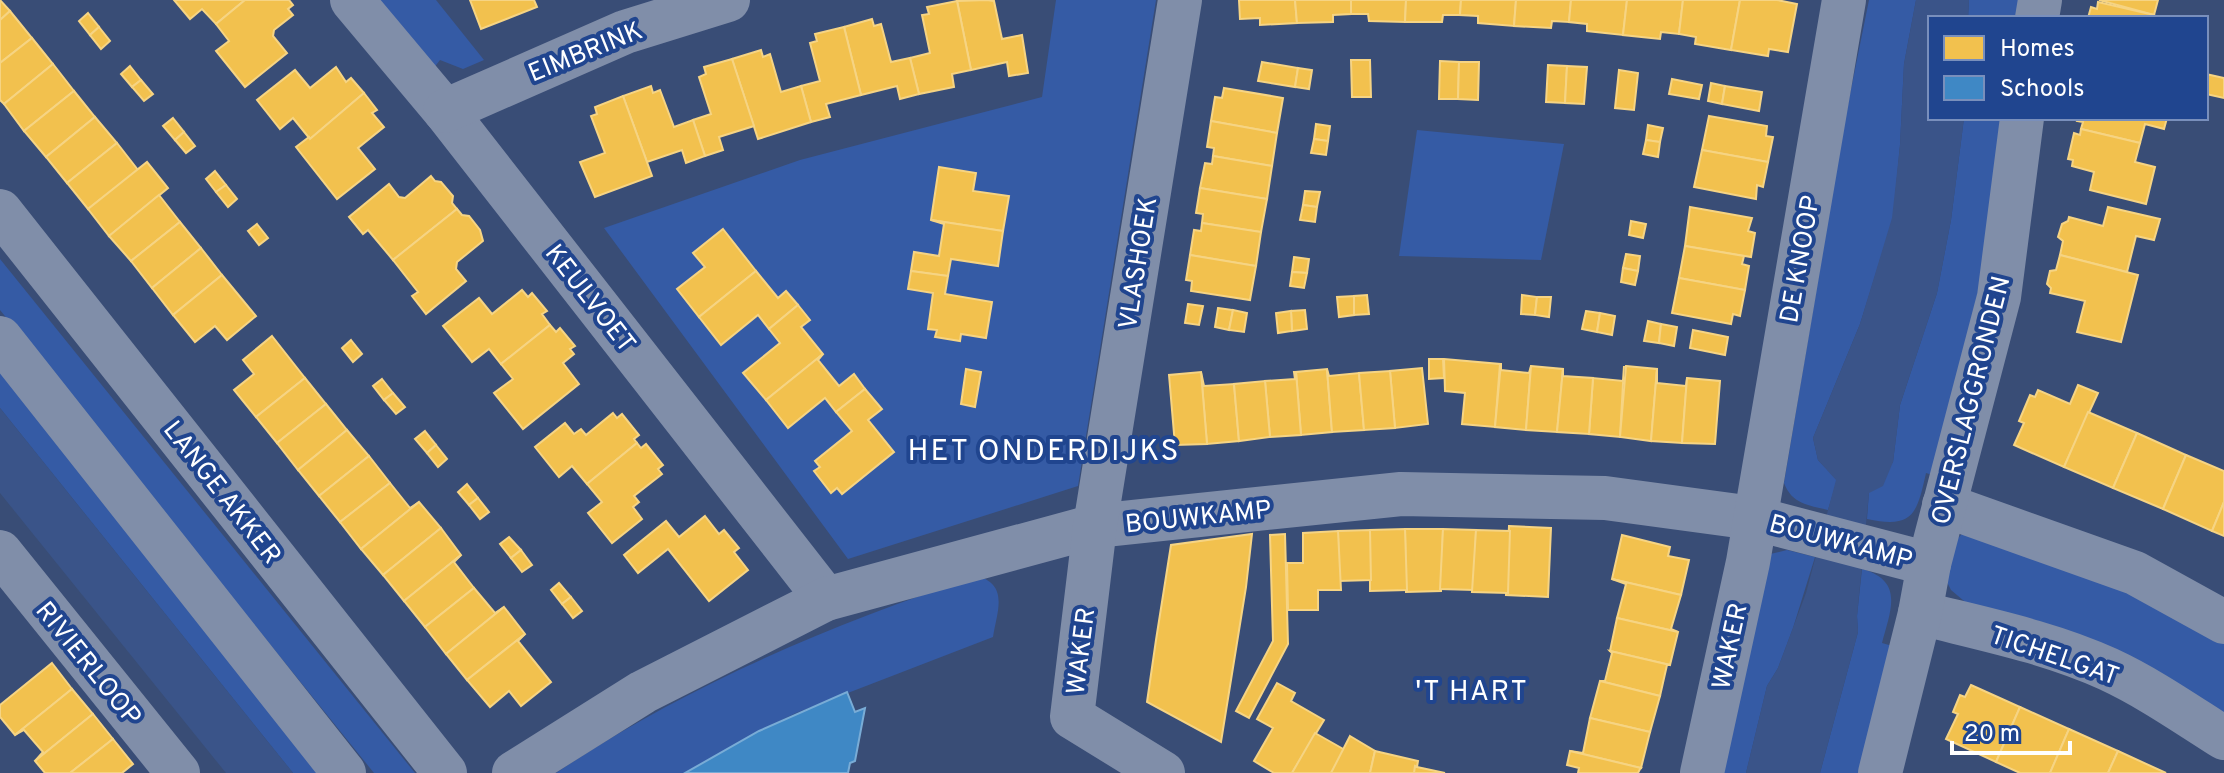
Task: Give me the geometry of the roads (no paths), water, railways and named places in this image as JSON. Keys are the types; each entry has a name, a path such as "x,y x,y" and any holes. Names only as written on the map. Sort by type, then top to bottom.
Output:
{"street":[{"name":"KEULVOET","path":"352,0 445,111 826,599"},
{"name":"EIMBRINK","path":"445,111 625,32 728,0"},
{"name":"VLASHOEK","path":"1095,526 1180,0"},
{"name":"DE KNOOP","path":"1753,518 1844,0"},
{"name":"OVERSLAGGRONDEN","path":"1880,773 1920,613 1929,564 1999,297 2022,120"},
{"name":"LANGE AKKER","path":"0,211 445,773"},
{"path":"0,338 344,773"},
{"name":"BOUWKAMP","path":"514,773 643,692 826,599 1095,526 1401,494 1605,498 1753,518 1929,564"},
{"path":"1944,505 2135,573 2224,622"},
{"name":"WAKER","path":"1702,773 1748,562 1753,518"},
{"name":"WAKER","path":"1095,526 1072,717 1163,773"},
{"name":"RIVIERLOOP","path":"0,552 178,773"},
{"name":"TICHELGAT","path":"1920,613 2052,648 2109,669 2224,738"}],"district":[{"name":"HET ONDERDIJKS","path":"1044,450"},
{"name":"'T HART","path":"1472,690"}]}
